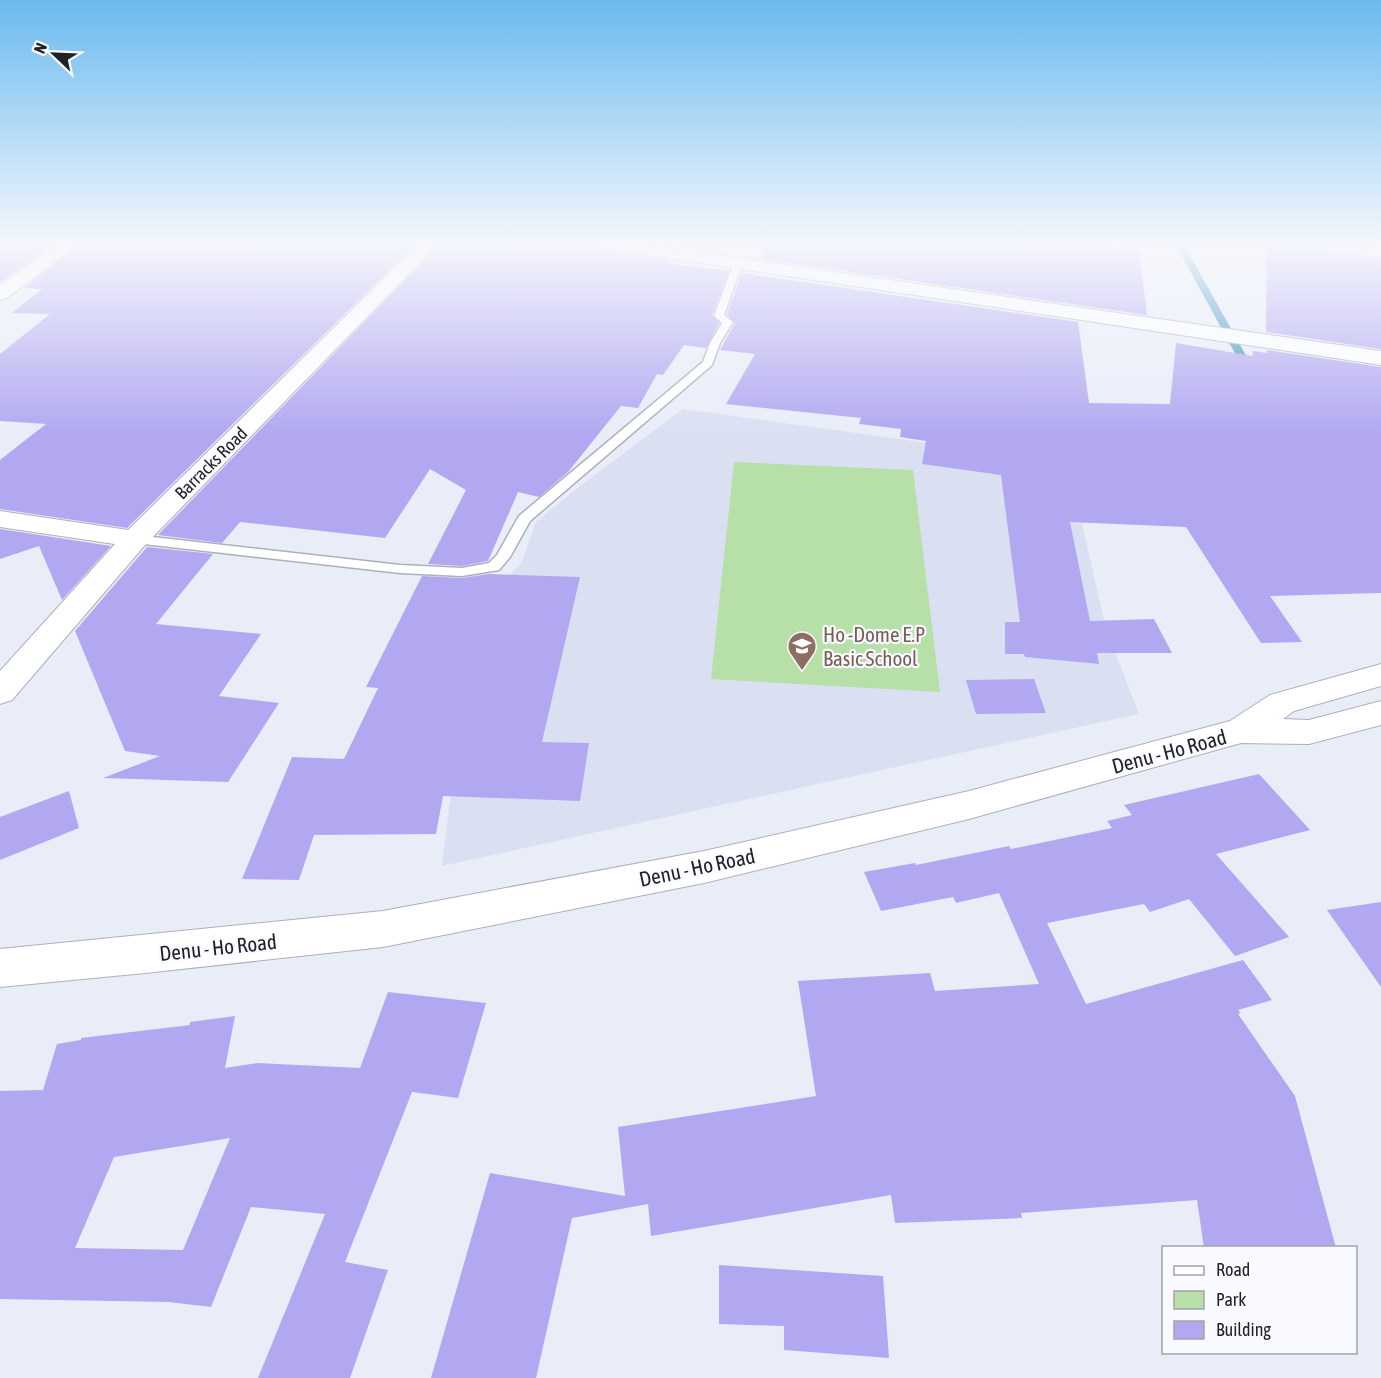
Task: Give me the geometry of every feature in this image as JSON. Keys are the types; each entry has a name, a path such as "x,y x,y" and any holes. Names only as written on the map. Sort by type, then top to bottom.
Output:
{"street":[{"name":"Barracks Road","path":"0,692 135,539 366,307"},
{"path":"1036,307 1381,358"},
{"path":"0,519 135,539"},
{"name":"Denu - Ho Road","path":"1240,731 1282,703 1381,675"},
{"name":"Denu - Ho Road","path":"0,968 383,929 704,867 969,805 1240,731 1309,732 1381,713"}],"lane":[{"path":"135,539 400,569 462,572 494,567 503,557 524,519 708,363 715,343 728,322 719,316 722,307"}],"shaded area":[{"name":"Ho -Dome E.P Basic School","path":"683,409 1021,456 1081,520 1106,628 1139,714 442,866 449,807 465,733 506,578 521,564 536,522"}],"green space":[{"path":"734,462 913,470 940,692 711,679"}],"building":[{"path":"19,307 352,307 127,528 0,509 0,460 46,424 0,421 0,354 50,314 12,313"},
{"path":"379,307 715,307 712,315 719,323 706,348 684,345 663,375 657,374 638,408 621,406 568,472 539,497 518,492 488,561 462,566 428,564 466,490 430,469 385,538 240,522 222,543 158,535"},
{"path":"729,307 977,307 1078,322 1089,403 1170,404 1176,343 1253,356 1252,351 1267,353 1267,350 1381,367 1381,593 1270,596 1302,642 1261,643 1186,527 1070,522 1090,621 1154,619 1172,653 1097,653 1099,664 1025,657 1024,654 1005,654 1005,622 1020,622 1001,475 922,464 926,441 900,437 901,429 859,424 861,418 726,404 755,354 720,350 735,323 727,314"},
{"path":"1094,307 1146,307 1147,315"},
{"path":"1266,307 1381,307 1381,349 1266,332"},
{"path":"0,529 111,546 62,600 39,546 0,559"},
{"path":"147,547 213,554 156,624 261,634 219,696 279,703 228,782 103,778 160,756 125,751 75,631"},
{"path":"489,574 580,577 542,742 589,743 580,801 443,796 436,834 314,835 299,880 242,879 292,757 344,759 378,688 366,687 422,576 462,578"},
{"path":"1034,679 1046,713 976,714 966,680"},
{"path":"1259,774 1310,830 1216,854 1289,937 1235,956 1189,899 1150,912 1144,904 1047,923 1086,1004 1243,960 1272,1000 1238,1010 1241,1013 1238,1014 1295,1096 1335,1246 1204,1246 1197,1200 1021,1213 1022,1218 895,1223 891,1195 651,1236 648,1204 572,1218 536,1378 431,1378 490,1173 625,1196 618,1127 816,1096 798,981 930,973 935,991 1039,984 999,893 956,903 953,897 881,911 864,872 915,863 916,865 1009,846 1011,849 1112,828 1107,821 1132,815 1124,805"},
{"path":"69,791 79,828 0,860 0,817"},
{"path":"1381,902 1381,987 1327,910"},
{"path":"388,992 486,1003 458,1098 412,1092 345,1262 388,1270 350,1378 258,1378 325,1214 251,1207 211,1307 169,1302 0,1299 0,1091 43,1090 57,1044 81,1040 81,1038 190,1025 190,1022 235,1016 225,1068 257,1063 360,1068","holes":["230,1138 183,1250 75,1248 114,1157"]},
{"path":"719,1265 883,1276 889,1358 784,1350 784,1326 719,1324"}],"waterway":[{"path":"1214,307 1248,368"}],"place":[{"name":"Ho -Dome E.P Basic School","path":"802,672"}]}
